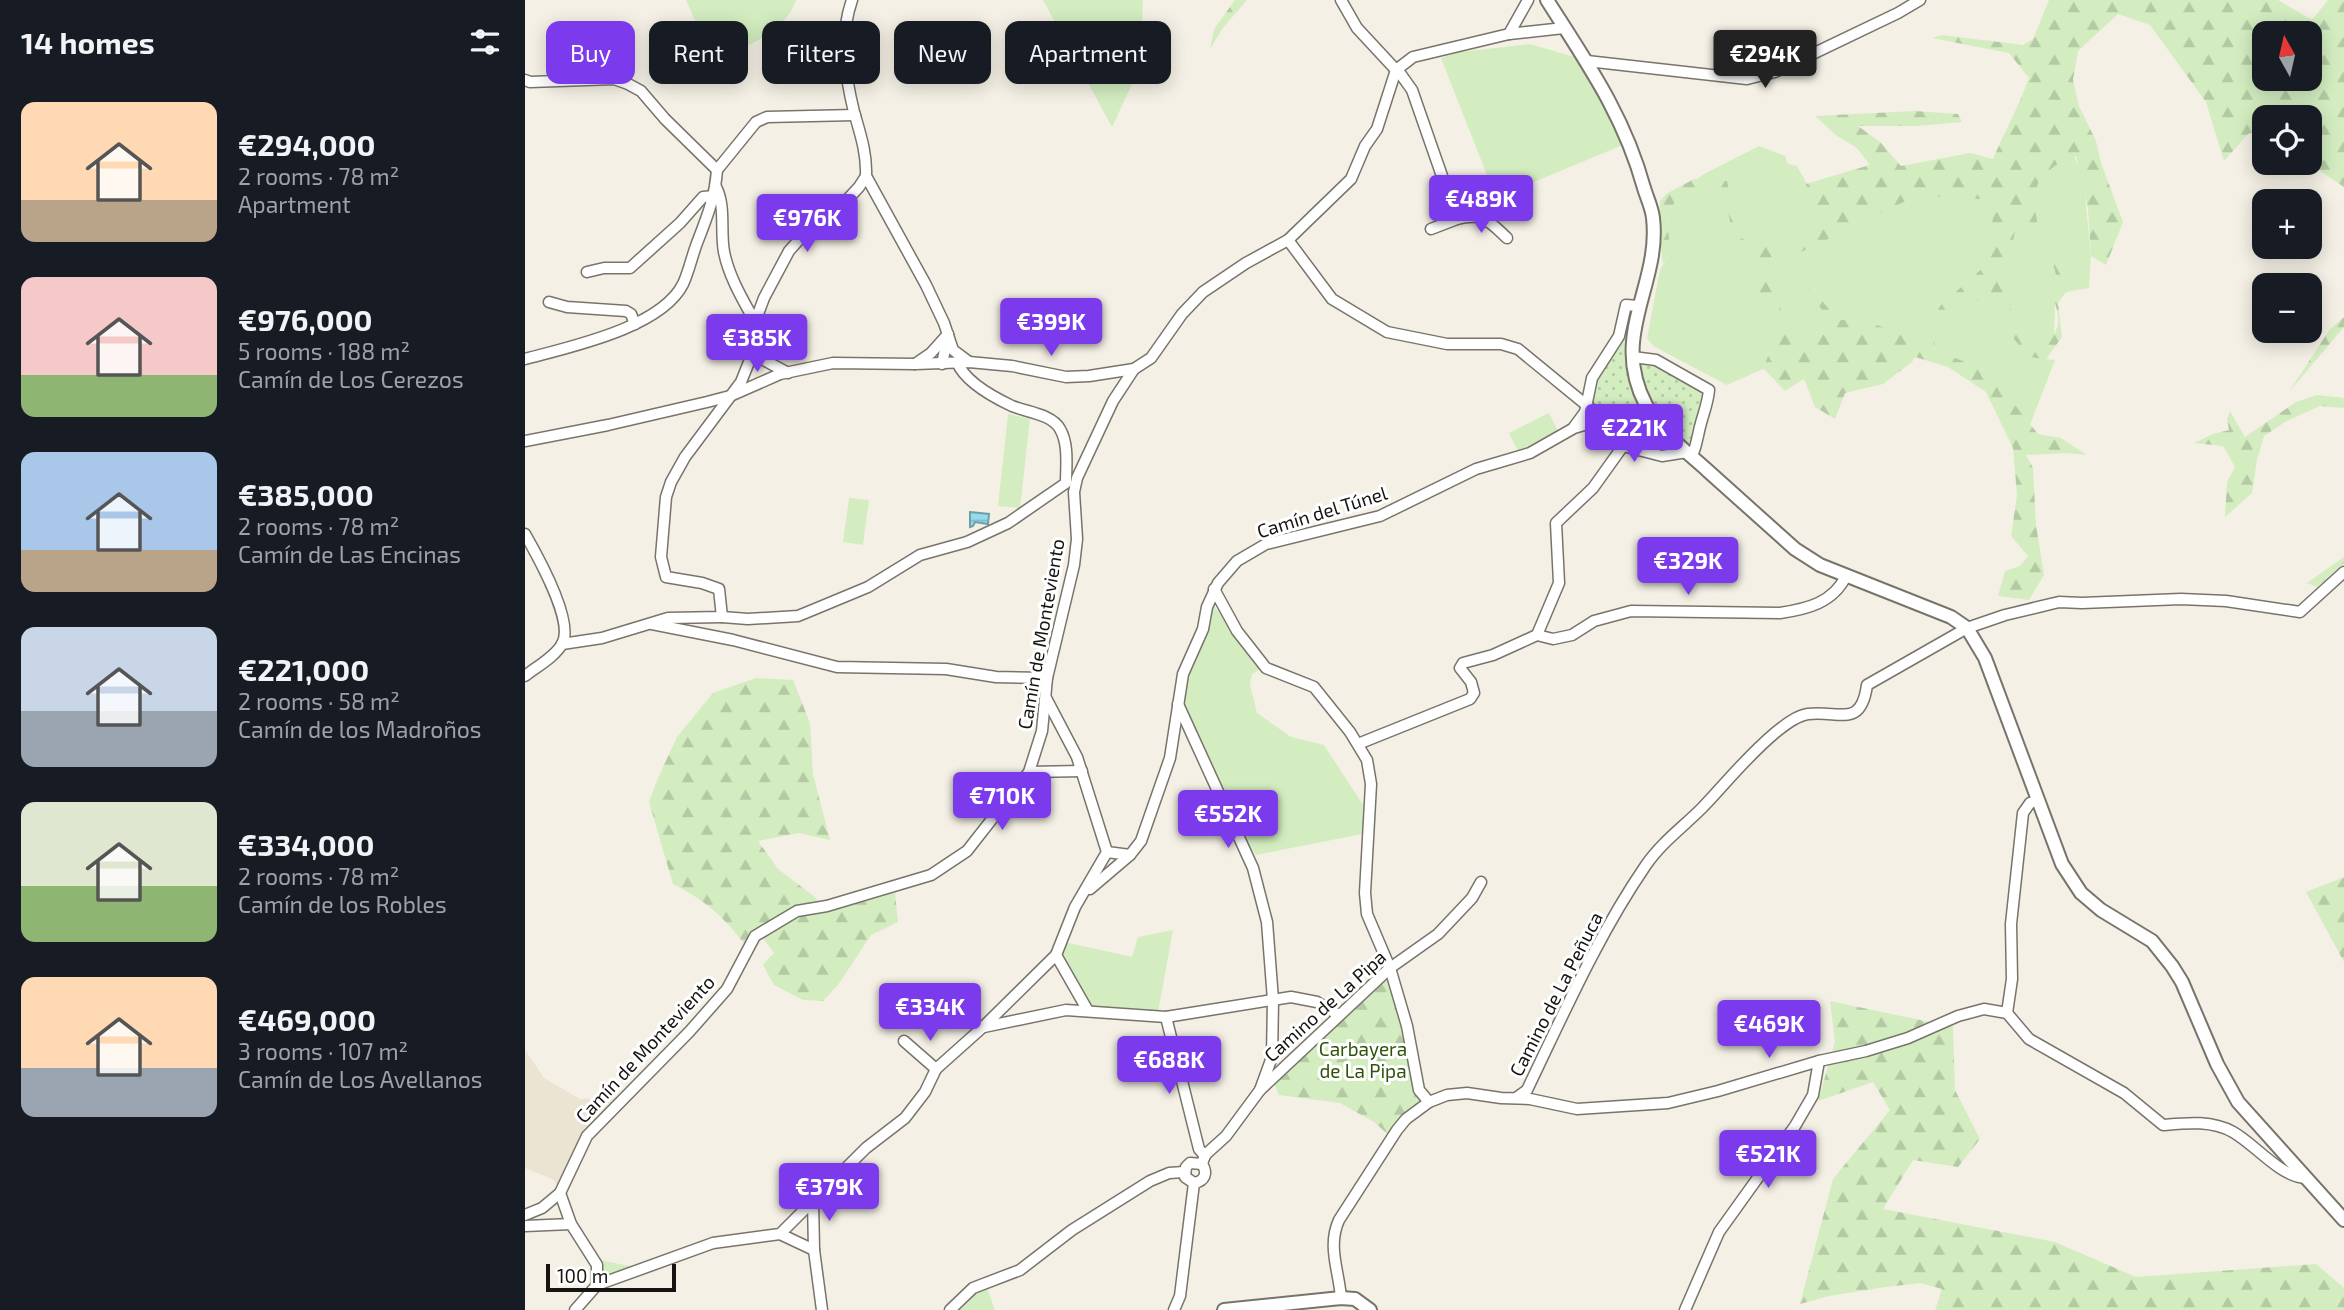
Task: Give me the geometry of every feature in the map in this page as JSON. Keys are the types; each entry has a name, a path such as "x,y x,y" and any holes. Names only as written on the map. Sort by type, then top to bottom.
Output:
{"street":[{"path":"722,617 719,589 666,576 661,557 666,497 685,457 741,382 755,347 755,322 764,298 789,251 813,224 846,201 866,176 867,160 855,115 843,46 852,0"},
{"path":"1341,0 1357,28 1412,90 1457,219"},
{"path":"1509,34 1528,0"},
{"path":"1547,0 1618,113 1636,158 1653,219 1651,264 1633,329 1633,357 1646,405 1664,430 1795,549 1820,565 1940,611 1967,628 1985,658 2061,864 2081,893 2101,910 2152,941 2172,966 2182,982 2217,1064 2238,1102 2344,1220"},
{"path":"1587,61 1747,79 1775,72 1920,0"},
{"path":"1396,70 1413,57 1509,34 1564,28"},
{"name":"Camín de Monteviento","path":"560,1193 587,1136 690,1031 727,989 755,936 797,911 827,906 931,875 967,851 1029,772 1042,731 1047,678 1074,565 1077,539 1074,492 1077,478 1113,401 1134,369 1151,358 1182,314 1203,292 1246,263 1288,240 1351,179 1365,146 1377,129 1396,70"},
{"path":"525,80 614,79 641,91 665,119 717,170"},
{"path":"525,359 593,341 658,312 682,286 715,191 717,170 756,122 768,117 855,115"},
{"path":"866,176 926,285 954,349 961,358 969,362"},
{"path":"587,272 604,268 629,268 680,223 703,197 715,191"},
{"path":"715,191 721,195 724,251 732,277 755,322"},
{"path":"1431,229 1472,215 1483,218 1507,238"},
{"path":"1288,240 1332,299 1387,332 1447,344 1501,344 1518,349 1587,405 1623,446 1662,456 1689,454 1700,439 1700,425 1705,414 1709,390 1656,360 1633,357"},
{"path":"549,302 567,307 625,311 631,314 635,324"},
{"path":"1574,428 1585,412 1592,378 1619,336 1626,306 1638,306"},
{"path":"942,363 948,334"},
{"path":"915,364 931,353 948,334"},
{"path":"755,347 762,359 788,373"},
{"path":"525,676 562,644 602,638 668,618 748,619 798,616 869,587 920,555 967,542 1008,523 1066,483 1066,456 1061,429 1052,420 1011,405 986,391 964,374 957,362"},
{"path":"525,441 608,425 730,396 788,373 833,363 969,362 1013,366 1066,377 1134,369"},
{"name":"Camín del Túnel","path":"1130,855 1141,841 1170,758 1183,674 1203,629 1206,607 1214,589 1237,561 1266,544 1380,516 1476,469 1530,453 1574,428 1601,420"},
{"path":"1537,635 1559,583 1556,523 1593,488 1623,446"},
{"path":"525,534 560,605 564,635 562,644"},
{"path":"1967,628 2005,615 2059,602 2181,599 2226,601 2300,612 2344,572"},
{"path":"1358,744 1470,699 1475,693 1471,682 1460,668 1463,663 1493,655 1537,635 1553,639 1572,635 1594,621 1631,611 1802,610 1822,603 1842,584 1846,576"},
{"path":"1214,589 1237,631 1266,668 1314,687 1358,744 1367,760 1371,785 1365,893 1367,914 1390,968 1407,1026 1419,1090 1429,1102"},
{"path":"652,624 733,640 837,667 946,669 996,677 1047,678"},
{"name":"Camino de La Peñuca","path":"1515,1098 1527,1090 1592,954 1647,863 1704,806 1741,763 1784,725 1807,714 1847,716 1859,710 1865,700 1867,685 1967,628"},
{"path":"780,1234 866,1147 905,1118 925,1092 936,1069 1056,955 1075,907 1107,852 1082,771 1061,723 1046,698"},
{"path":"1178,703 1253,868 1267,922 1273,1000 1272,1051 1260,1090"},
{"path":"1029,772 1082,771"},
{"path":"2007,1013 2012,979 2011,924 2023,813 2030,803 2039,800"},
{"path":"1107,852 1130,855"},
{"path":"1083,896 1130,855"},
{"name":"Camino de La Pipa","path":"1203,1160 1226,1136 1260,1090 1390,968 1438,934 1472,898 1481,882"},
{"path":"1056,955 1087,1011"},
{"path":"983,1027 1066,1010 1165,1017 1291,997 1306,999 1339,1015"},
{"path":"1341,1298 1333,1232 1397,1130 1415,1111 1429,1102 1467,1093 1577,1109 1668,1103 1819,1061 1865,1052 1908,1038 1958,1016 1984,1009 2007,1013 2029,1039 2124,1093 2163,1125 2200,1122 2231,1131 2293,1177 2306,1178"},
{"path":"1165,1017 1206,1170 1201,1182 1194,1183 1189,1181 1184,1172"},
{"path":"904,1041 936,1069"},
{"path":"1272,1051 1280,1056 1294,1057"},
{"path":"1685,1310 1719,1232 1795,1126 1813,1094 1819,1061"},
{"path":"950,1310 973,1288 1020,1270 1072,1230 1150,1181 1184,1172 1190,1163 1203,1160"},
{"path":"1174,1310 1180,1296 1194,1183"},
{"path":"525,1215 542,1208 560,1193 571,1224 597,1265 597,1284"},
{"path":"813,1200 814,1251 822,1310"},
{"path":"525,1226 571,1224"},
{"path":"575,1310 597,1284 713,1243 780,1234 814,1251"},
{"path":"1224,1310 1341,1298 1355,1299 1370,1310"}],"shaded area":[{"path":"525,1050 544,1078 580,1099 616,1097 583,1134 557,1187 554,1180 525,1168"}],"green space":[{"path":"686,0 796,0 783,21 762,21 762,37 748,45 748,21 695,21"},
{"path":"1043,0 1143,0 1142,21 1054,21"},
{"path":"1235,0 1247,0 1223,28 1210,49 1214,29"},
{"path":"2049,0 2278,0 2312,20 2328,0 2344,0 2344,187 2322,172 2322,105 2252,105 2252,133 2224,161 2206,102 2150,25 2118,14 2078,51 2073,80 2079,106 2096,141 2101,163 2123,222 2106,265 2091,256 2088,208 2076,156 2064,159 2039,178 2034,202 2039,234 2061,266 2066,292 2058,303 2062,337 2046,359 2030,357 2004,328 2004,311 1969,297 1941,327 1934,349 1989,372 2038,434 2061,438 2087,455 2026,455 2033,468 2036,525 2044,575 2029,600 1998,596 2005,571 2020,566 2028,556 2011,536 2017,495 2013,448 1986,392 1948,367 1915,357 1883,384 1845,393 1835,419 1815,407 1804,379 1785,391 1763,368 1777,335 1773,311 1760,295 1749,261 1731,249 1729,214 1718,190 1702,187 1684,190 1667,213 1670,253 1663,264 1659,233 1660,201 1666,194 1694,179 1727,181 1739,237 1755,245 1793,243 1819,226 1806,184 1870,165 1857,148 1837,136 1815,116 1915,111 1958,114 1962,122 1916,126 1858,126 1880,142 1901,166 1970,153 1993,159 2029,78 2009,53 1932,38 1942,35 2023,45 2033,39","holes":["1918,195 1996,200 1985,266 1940,306 1923,338 1858,320 1838,320 1798,266 1814,298 1836,324 1797,343 1764,265 1778,256 1801,252","2018,220 2052,260 2061,293 2055,303 2057,328 2042,348 2016,334 2006,286"]},
{"path":"1530,44 1578,58 1625,144 1496,198 1441,58 1460,52"},
{"path":"1089,84 1132,84 1112,127"},
{"path":"2066,140 2083,175 2091,256 2089,288 2061,293 2055,303 2054,335 2046,359 2055,360 2030,425 1989,372 1934,349 1923,338 1858,321 1821,330 1797,343 1774,364 1727,385 1653,346 1647,338 1660,270 1670,253 1667,213 1684,189 1704,174 1759,146 1785,156 1788,164 1797,166 1807,184 1870,165 2009,190"},
{"path":"2344,317 2344,327 2289,392 2322,343 2330,329"},
{"path":"1625,332 1628,367 1656,363 1703,392 1703,408 1691,445 1659,448 1633,441 1610,424 1590,399 1596,381"},
{"path":"2317,395 2344,398 2344,408 2320,406 2285,422 2264,436 2252,493 2225,517 2227,482 2235,467 2223,446 2194,443 2229,430 2227,419 2230,411 2245,437 2296,402"},
{"path":"1549,413 1558,431 1518,451 1509,433"},
{"path":"1008,414 1030,419 1020,508 998,506"},
{"path":"849,498 869,500 863,545 843,542"},
{"path":"2344,557 2344,563 2317,587 2307,583"},
{"path":"1214,606 1262,668 1252,674 1250,685 1257,713 1291,737 1324,745 1367,811 1367,833 1256,855 1245,840 1183,700 1187,680"},
{"path":"756,678 793,680 810,723 813,774 830,840 799,833 758,841 778,869 815,897 826,912 895,893 898,922 871,935 838,985 823,1001 803,1000 774,985 763,965 774,953 762,937 746,946 714,910 673,884 649,802 677,737 713,693"},
{"path":"2344,877 2344,962 2306,892"},
{"path":"1173,930 1158,1012 1094,1008 1062,956 1064,942 1132,957 1138,937"},
{"name":"Carbayera de La Pipa","path":"1390,968 1419,1090 1429,1102 1392,1138 1374,1122 1340,1103 1279,1095 1272,1078"},
{"path":"1830,1001 1953,1027 1955,1090 1980,1139 1958,1167 1913,1160 1883,1209 2055,1242 2136,1277 2316,1264 2344,1288 2344,1310 1935,1310 1942,1289 1921,1283 1829,1296 1800,1304 1833,1179 1890,1110 1873,1082 1818,1101 1835,1042"},
{"path":"600,1260 634,1267 617,1271 601,1280"},
{"path":"987,1288 995,1310 956,1310 972,1294"}],"water":[{"path":"970,512 989,514 988,524 975,522 970,527"}]}
